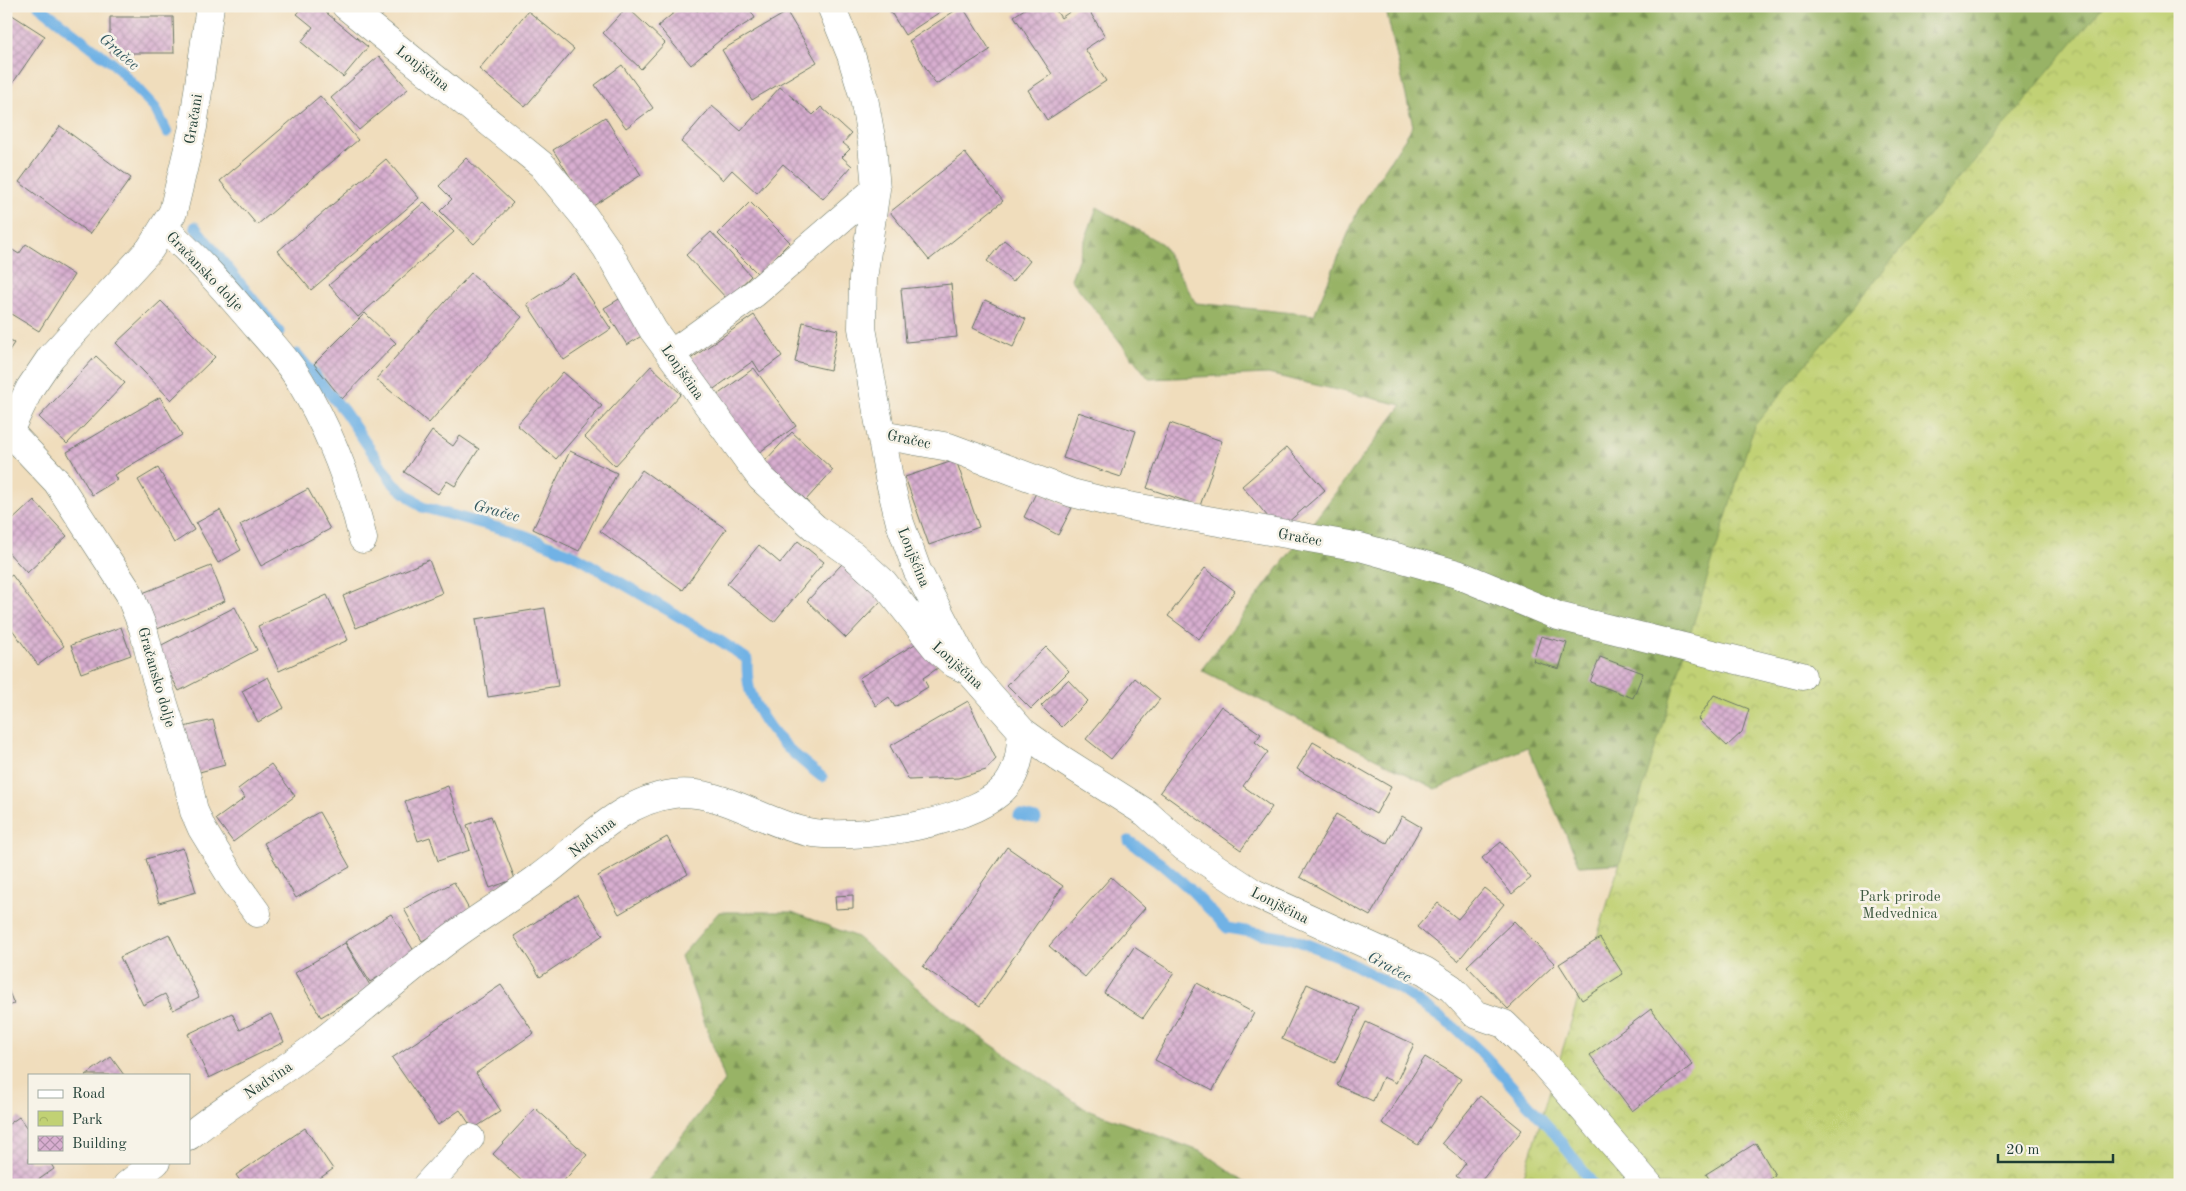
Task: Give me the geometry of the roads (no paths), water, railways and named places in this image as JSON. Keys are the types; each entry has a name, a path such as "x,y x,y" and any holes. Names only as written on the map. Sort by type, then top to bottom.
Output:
{"street":[{"name":"Gračani","path":"164,228 172,212 193,128 210,6"},
{"name":"Lonjščina","path":"346,6 542,165 564,190 607,249 653,330 733,443 761,478 802,517 853,555 884,583 936,648 954,663 970,671 1022,731 1061,760 1146,813 1184,847 1246,888 1309,920 1425,971 1451,988 1475,1014 1504,1024 1538,1057 1649,1185"},
{"name":"Gračec","path":"831,6 851,55 864,98 872,143 876,189 863,279 862,328 881,435 949,447 1072,493 1112,503 1360,547 1458,574 1558,616 1802,676"},
{"path":"671,354 755,294 876,189"},
{"name":"Gračansko dolje","path":"257,913 232,878 202,829 194,811 187,778 154,672 144,628 129,593 57,482 8,434 30,388 51,357 84,319 136,266 164,228 225,288 300,380 337,454 350,487 364,539"},
{"name":"Lonjšćina","path":"881,435 900,523 917,570 970,671"},
{"name":"Nadvina","path":"190,1135 306,1054 457,933 535,880 596,831 628,810 649,800 675,794 704,796 807,832 831,834 879,832 917,826 960,814 988,800 1010,782 1020,760 1022,731"},
{"path":"427,1185 470,1138"},
{"path":"133,1183 154,1164"}],"waterway":[{"name":"Gračec","path":"39,6 116,66 155,108 167,132"},
{"name":"Gračec","path":"195,227 279,332"},
{"name":"Gračec","path":"297,354 344,411 394,484 422,507 524,535 574,555 722,642 747,659 750,691 762,717 779,739 799,759 822,777"},
{"name":"Gračec","path":"1019,815 1036,819"},
{"name":"Gračec","path":"1129,841 1160,863 1190,889 1227,928 1293,939 1337,956 1401,990 1455,1028 1483,1054 1555,1134 1594,1185"}],"park label":[{"name":"Park prirode Medvednica","path":"1900,904"}]}
